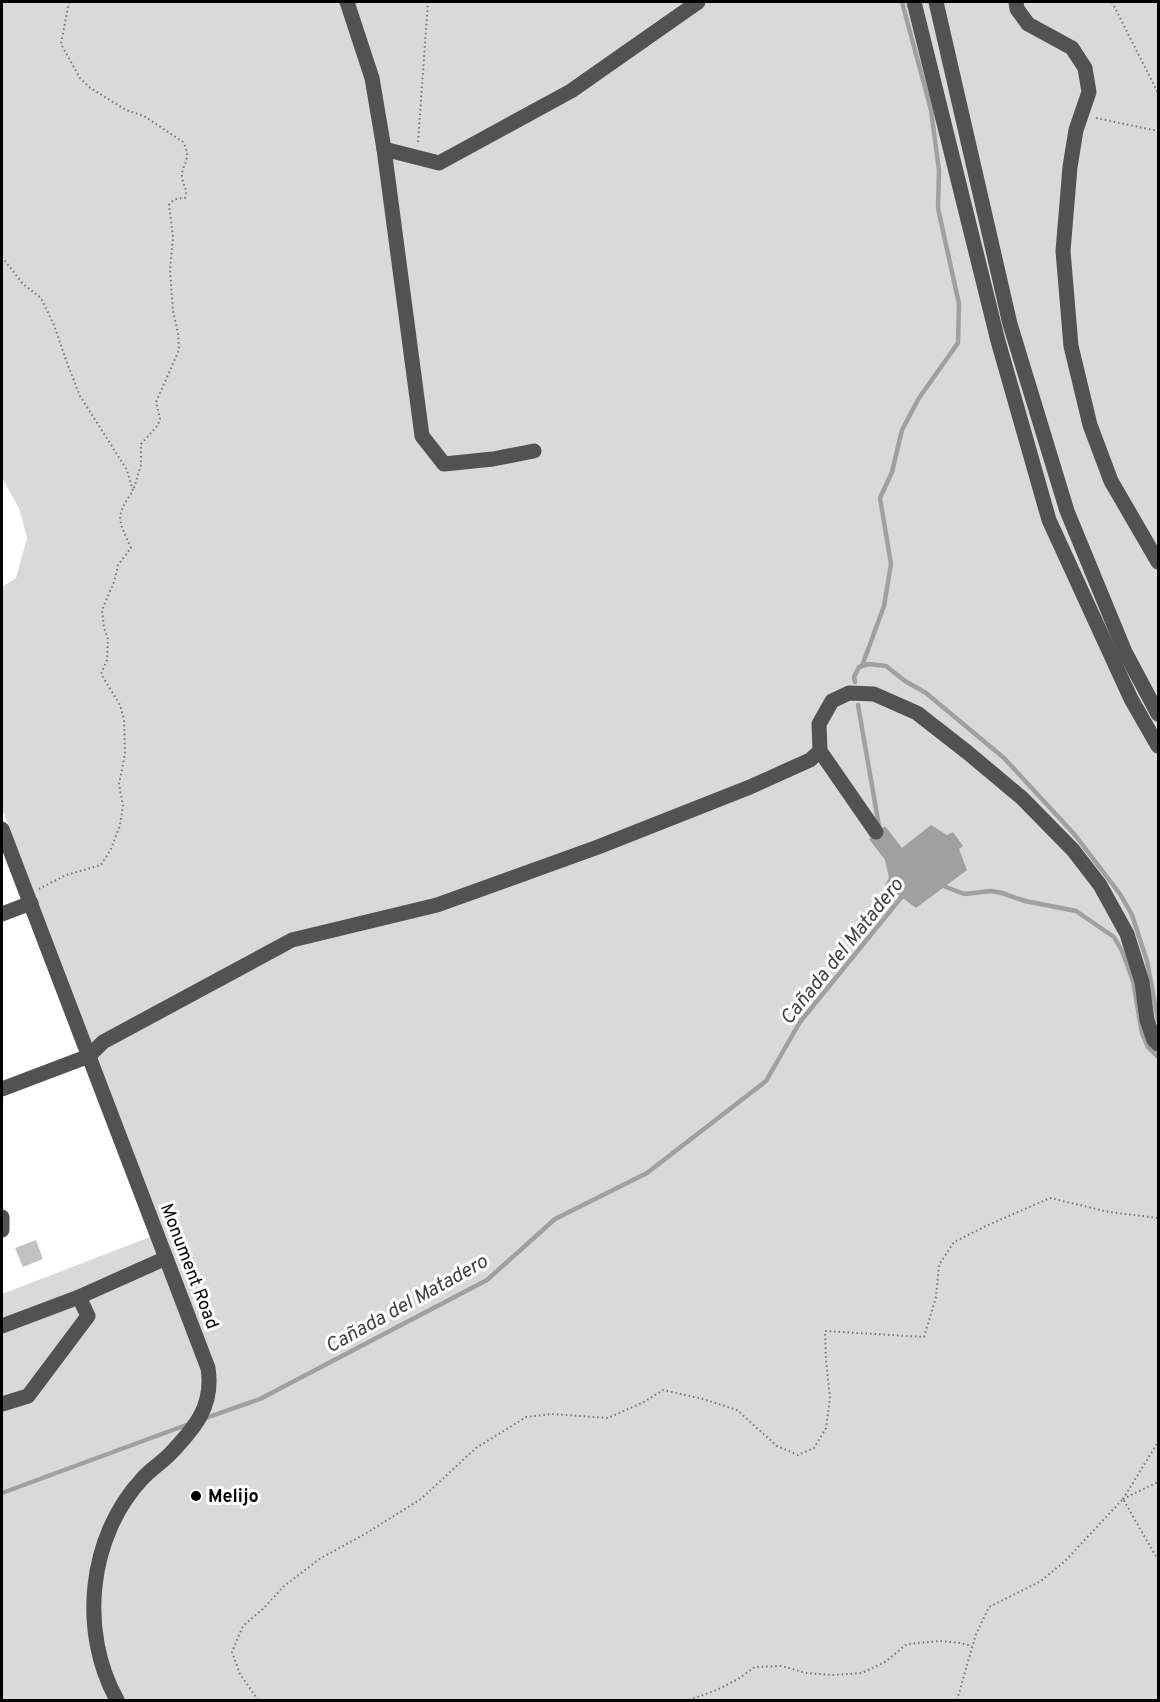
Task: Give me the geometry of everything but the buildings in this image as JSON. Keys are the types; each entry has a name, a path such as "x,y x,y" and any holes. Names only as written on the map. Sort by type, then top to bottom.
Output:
{"street":[{"path":"347,2 372,78 384,149 422,436 444,464 493,459 534,451"},
{"path":"384,149 439,163 571,91 698,2"},
{"path":"914,2 998,341 1049,520 1131,699 1158,746"},
{"path":"936,2 1010,324 1067,511 1125,652 1158,714"},
{"path":"1016,2 1017,9 1028,24 1072,48 1085,68 1089,92 1076,130 1070,167 1063,251 1071,345 1090,425 1111,481 1158,562"},
{"path":"876,832 820,751 819,724 832,701 849,693 874,694 917,713 1022,798 1073,850 1100,885 1127,934 1142,982 1147,1020 1154,1040 1158,1044"},
{"path":"2,1089 89,1056 103,1042 292,940 437,905 598,847 750,786 810,760 820,751"},
{"name":"Monument Road","path":"2,829 208,1368 210,1383 206,1407 194,1426 131,1492 113,1523 100,1556 94,1593 95,1634 105,1673 117,1701"},
{"path":"2,914 29,898"},
{"path":"2,1217 2,1230"},
{"path":"2,1326 79,1297 166,1258"},
{"path":"2,1404 28,1396 88,1316 79,1297"}],"path":[{"path":"29,898 66,875 100,865 111,849 120,825 123,806 119,784 125,754 124,719 120,705 100,674 107,660 108,639 102,610 114,582 118,565 131,548 119,520 123,505 133,491 141,465 141,444 160,419 156,402 179,350 172,301 170,270 173,237 169,205 177,198 185,198 187,193 182,177 187,161 183,142 144,116 126,110 89,87 80,78 61,44 69,2"},
{"path":"417,157 428,2"},
{"path":"1112,2 1158,93"},
{"path":"1081,115 1158,131"},
{"path":"2,257 23,284 41,298 54,325 80,396 127,470 133,491"},
{"path":"258,1701 240,1674 232,1652 243,1626 284,1586 321,1558 421,1499 476,1448 526,1417 552,1414 608,1418 644,1402 663,1390 737,1410 777,1446 798,1455 814,1448 826,1428 830,1398 825,1331 924,1337 936,1297 939,1264 954,1242 1050,1198 1109,1212 1158,1218"},
{"path":"957,1701 976,1634 989,1607 1041,1581 1065,1561 1123,1499 1158,1442"},
{"path":"1123,1499 1158,1482"},
{"path":"1123,1499 1158,1560"},
{"path":"689,1701 717,1690 755,1667 782,1666 806,1673 833,1675 862,1673 885,1662 907,1644 940,1641 972,1646"}],"shaded area":[{"path":"2,2 1158,2 1158,1700 2,1700 2,1294 163,1232 2,808 2,587 16,578 27,538 19,508 2,478"},
{"path":"931,825 947,835 953,832 963,846 959,849 967,870 916,908 885,885 889,878 885,860 869,839 885,826 902,848"}],"waterway":[{"path":"862,666 884,606 891,564 880,498 892,472 902,430 919,398 958,343 959,304 938,208 939,170 931,110 902,2"},
{"path":"855,682 854,677 859,667 869,664 886,666 905,681 926,693 1004,758 1075,835 1120,894 1132,915 1147,961 1158,1020"},
{"path":"858,705 879,826"},
{"path":"941,885 964,894 991,891 1025,901 1076,911 1114,937 1133,981 1142,1033 1148,1047 1158,1057"},
{"name":"Cañada del Matadero","path":"203,1419 260,1399 487,1280 555,1219 647,1173 766,1081 800,1022 904,894"},
{"name":"Cañada del Matadero","path":"2,1493 189,1424"}],"tunnel":[{"path":"1137,2 1158,42"}],"place":[{"name":"Melijo","path":"196,1496"}]}
